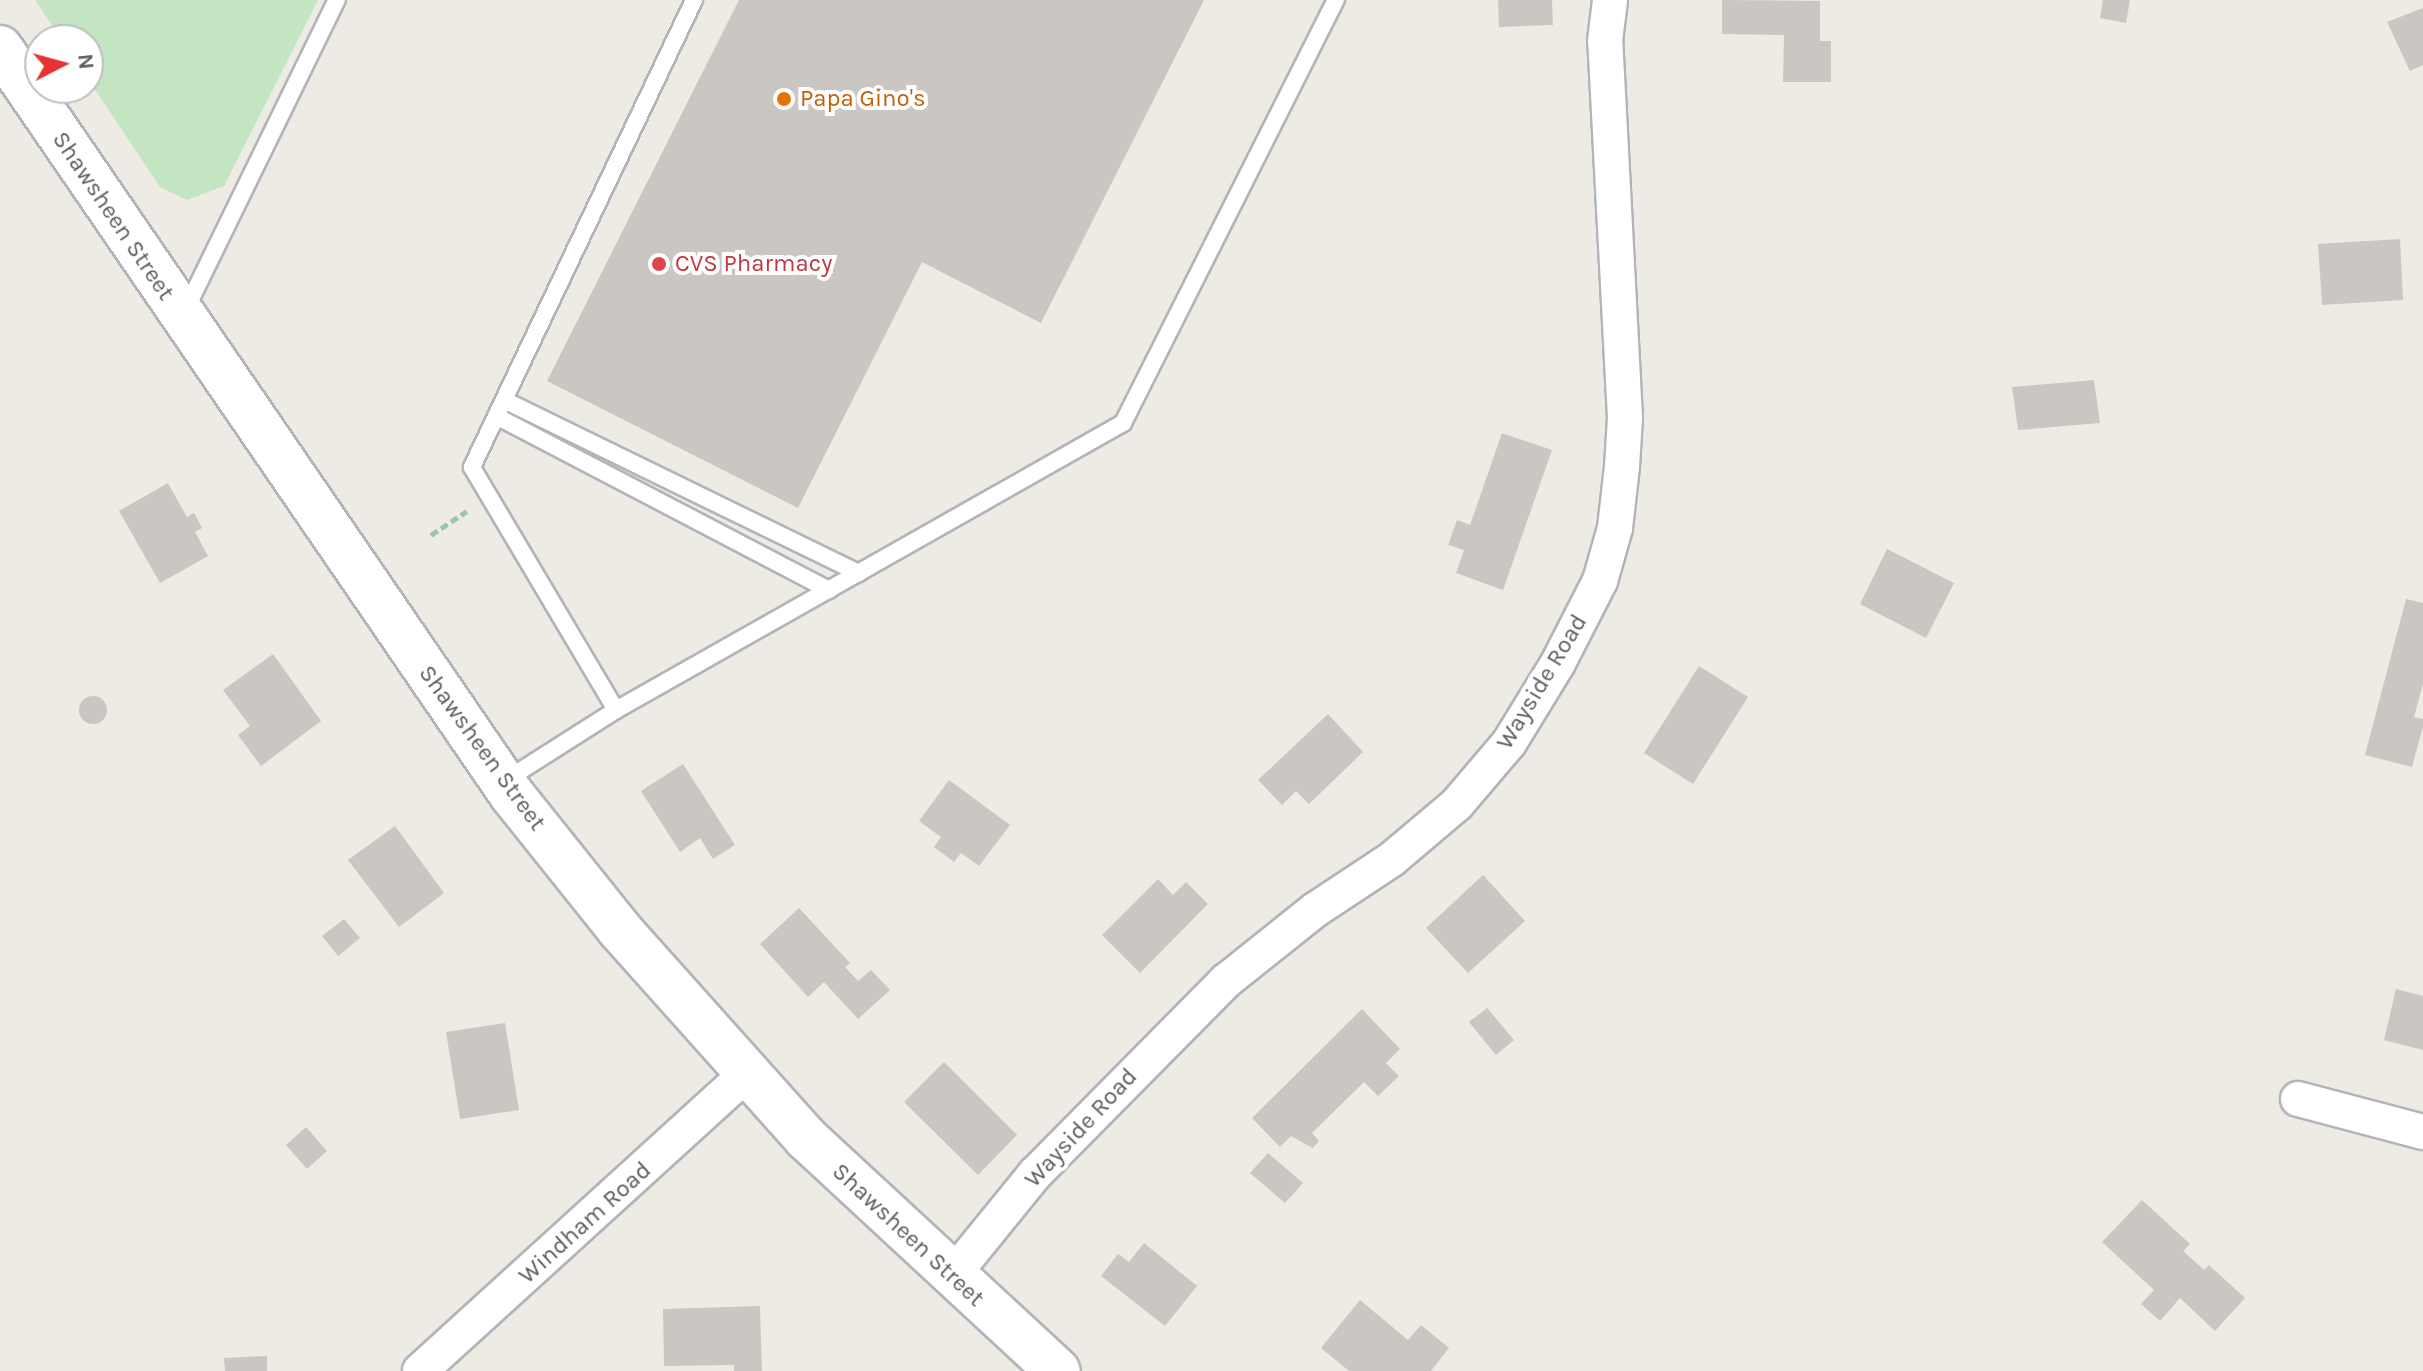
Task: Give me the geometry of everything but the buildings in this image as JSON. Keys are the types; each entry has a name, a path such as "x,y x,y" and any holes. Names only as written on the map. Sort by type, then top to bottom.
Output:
{"main road":[{"name":"Shawsheen Street","path":"0,48 182,318 503,782 620,930 806,1138 1058,1371"}],"street":[{"name":"Wayside Road","path":"952,1276 1035,1174 1226,981 1315,910 1392,859 1457,804 1509,743 1558,663 1600,581 1615,528 1622,467 1625,418 1612,245 1605,41 1610,0"},
{"name":"Windham Road","path":"420,1371 748,1073"},
{"path":"2298,1099 2423,1132"}],"lane":[{"path":"182,318 337,0"},
{"path":"616,710 472,467 694,0"},
{"path":"503,782 616,710 1123,423 1336,0"},
{"path":"504,400 859,573"},
{"path":"496,416 829,590"}],"path":[{"path":"431,535 472,508"}],"green space":[{"path":"35,0 318,0 224,186 187,200 160,187 104,103 104,24 51,24"}],"place":[{"name":"Papa Gino's","path":"784,99"},
{"name":"CVS Pharmacy","path":"659,264"}]}
